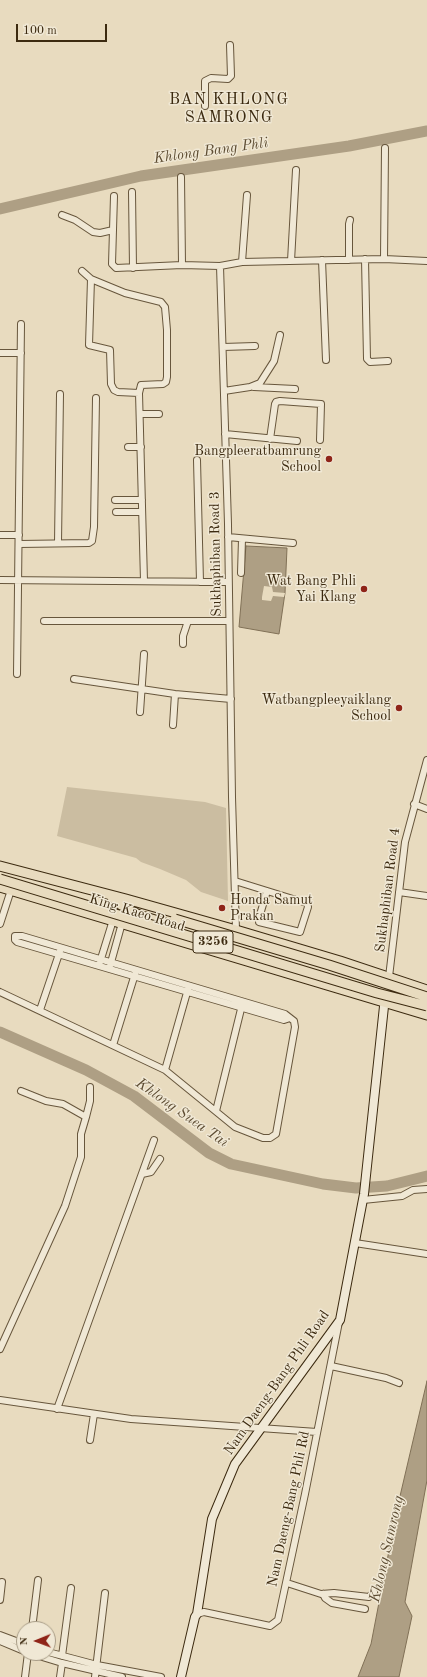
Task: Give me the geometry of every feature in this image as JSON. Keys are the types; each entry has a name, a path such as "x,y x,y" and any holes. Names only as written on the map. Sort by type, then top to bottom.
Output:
{"main road":[{"name":"King Kaeo Road","path":"0,866 109,894 236,930 389,977 426,990"},
{"name":"3256","path":"0,879 377,993 427,1006"},
{"name":"King Kaeo Road","path":"0,887 427,1015"},
{"name":"3256","path":"109,894 126,909 142,916 385,990"},
{"name":"3256","path":"120,904 329,965 426,990"},
{"path":"385,990 426,990"},
{"name":"Nam Daeng-Bang Phli Road","path":"180,1677 197,1614 212,1518 235,1464 340,1320 366,1180 385,1003 385,990"},
{"path":"396,1006 412,1017 427,1020"}],"street":[{"path":"205,106 205,82 211,78 228,79 232,76 230,45"},
{"path":"384,259 386,148"},
{"path":"291,261 296,170"},
{"path":"181,177 182,265"},
{"path":"132,192 134,268"},
{"path":"242,262 246,195"},
{"path":"114,196 113,267 116,268 182,265 220,266 242,262 322,260 384,259 427,261"},
{"path":"62,215 75,220 93,232 100,233 113,230"},
{"path":"349,260 350,220"},
{"path":"322,260 326,360"},
{"path":"365,260 367,359 370,362 388,362"},
{"name":"Sukhaphiban Road 3","path":"220,266 228,537 236,930"},
{"path":"82,271 92,279 125,293 161,302 165,307 167,330 166,382 163,384 141,385 139,393 144,581"},
{"path":"92,279 89,345 110,350 111,384 114,390 118,392 139,393"},
{"path":"17,674 21,324"},
{"path":"224,391 260,383 270,368 276,355 280,335"},
{"path":"223,347 255,346"},
{"path":"0,353 21,353"},
{"path":"250,386 295,389"},
{"path":"58,543 60,394"},
{"path":"19,544 89,543 94,538 96,398"},
{"path":"270,439 275,404 276,402 280,401 321,404 320,440"},
{"path":"140,414 159,414"},
{"path":"225,434 297,442"},
{"path":"128,447 141,447"},
{"path":"198,460 200,582"},
{"path":"115,500 142,500"},
{"path":"116,512 142,512"},
{"path":"0,535 19,535"},
{"path":"228,537 293,543"},
{"path":"241,573 242,539"},
{"path":"0,580 228,582"},
{"path":"44,621 229,621"},
{"path":"183,644 183,636 188,621"},
{"path":"140,712 144,654"},
{"path":"74,679 175,694 231,699"},
{"path":"173,726 175,694"},
{"name":"Sukhaphiban Road 4","path":"389,977 404,842 427,760"},
{"path":"414,804 427,808"},
{"path":"235,882 267,891 307,903 308,907 300,932 259,922 267,891"},
{"path":"0,924 10,890"},
{"path":"399,892 427,896"},
{"path":"100,963 118,922"},
{"path":"110,966 118,922"},
{"path":"0,992 165,1070 235,1127 263,1138 270,1138 276,1134 295,1026 294,1021 290,1018 284,1020 242,1005 60,951 22,936 15,936 15,940 17,942 60,951"},
{"path":"106,947 114,950"},
{"path":"40,1010 60,951"},
{"path":"113,1045 135,973"},
{"path":"165,1070 188,989"},
{"path":"216,1111 242,1005"},
{"path":"0,1349 65,1206 81,1158 81,1134 90,1101 90,1087"},
{"path":"21,1091 46,1101 63,1104 86,1117"},
{"path":"58,1409 154,1140"},
{"path":"142,1174 151,1172 160,1159"},
{"path":"363,1197 402,1196 413,1190 427,1189"},
{"path":"355,1243 427,1254"},
{"name":"Nam Daeng-Bang Phli Rd","path":"197,1614 204,1612 272,1625 278,1620 287,1583 340,1320"},
{"path":"331,1366 386,1378 399,1383"},
{"path":"0,1400 131,1419 317,1432"},
{"path":"90,1440 94,1414"},
{"path":"33,1621 38,1580"},
{"path":"0,1600 2,1582"},
{"path":"287,1583 323,1594 334,1593 369,1597 374,1592"},
{"path":"60,1677 71,1588"},
{"path":"96,1671 105,1594"},
{"path":"323,1594 325,1598 332,1603 365,1609"},
{"path":"0,1634 16,1641"},
{"path":"0,1641 16,1648"},
{"path":"56,1657 62,1660"},
{"path":"56,1659 122,1677"},
{"path":"25,1677 28,1661"},
{"path":"96,1671 159,1677"}],"shaded area":[{"path":"246,546 287,548 285,593 279,634 239,627"},
{"path":"67,787 205,802 226,808 228,901 201,892 186,880 141,862 136,858 57,836"},
{"path":"427,1381 427,1480 405,1602 412,1616 399,1677 358,1677 371,1644 397,1509"}],"pier":[{"path":"264,586 272,587 273,592 285,593 284,597 273,596 271,601 262,600"}],"waterway":[{"name":"Khlong Bang Phli","path":"0,209 141,176 349,146 427,131"},
{"name":"Khlong Suea Tai","path":"0,1032 86,1070 134,1096 209,1153 231,1164 323,1184 356,1188 387,1186 427,1176"}],"place":[{"name":"Bangpleeratbamrung School","path":"329,459"},
{"name":"Wat Bang Phli Yai Klang","path":"364,589"},
{"name":"Watbangpleeyaiklang School","path":"399,708"},
{"name":"Honda Samut Prakan","path":"222,908"}],"district":[{"name":"BAN KHLONG SAMRONG","path":"229,109"}],"water label":[{"name":"Khlong Samrong","path":"387,1549"}]}
